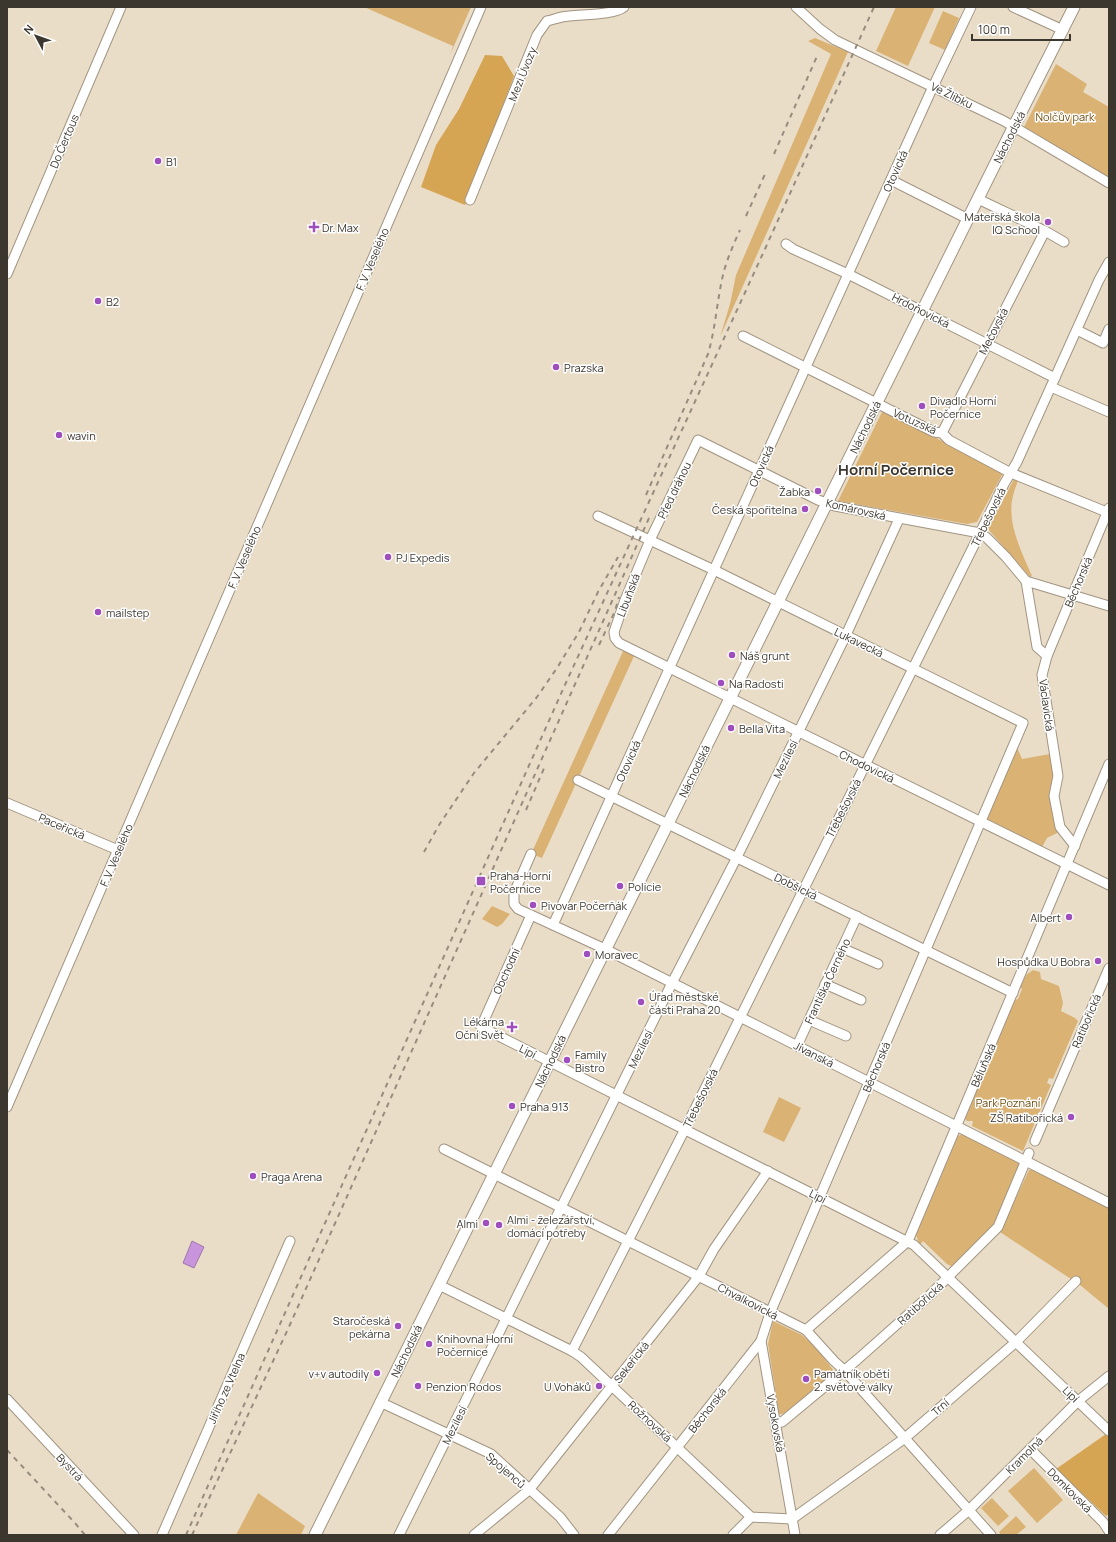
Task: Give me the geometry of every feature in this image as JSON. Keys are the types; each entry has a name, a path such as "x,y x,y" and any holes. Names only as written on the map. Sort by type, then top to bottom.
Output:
{"main road":[{"name":"Náchodská","path":"317,1534 380,1402 1074,7"}],"street":[{"name":"Do Čertous","path":"7,274 121,7"},
{"name":"F. V. Veselého","path":"7,1107 481,7"},
{"name":"Mezi Úvozy","path":"470,200 537,35 547,22 562,17 606,12 622,9 624,7"},
{"name":"Ve Žlíbku","path":"796,7 835,40 1014,126 1109,183"},
{"name":"Otovická","path":"553,925 933,86 971,7"},
{"path":"1012,7 1063,30"},
{"path":"891,180 968,219"},
{"path":"978,198 1045,230 1064,242"},
{"name":"Mečovská","path":"942,433 1045,230"},
{"name":"Hrdoňovická","path":"786,244 793,249 848,274 1055,378"},
{"name":"Třebešovská","path":"572,1351 685,1129 802,889 1017,462 1109,263"},
{"path":"1077,330 1103,344 1108,334"},
{"name":"Votuzská","path":"743,336 934,432 942,433 949,440 1011,474 1108,511"},
{"path":"1051,387 1109,412"},
{"name":"Komárovská","path":"698,440 759,471 835,506 980,533"},
{"name":"Před dráhou","path":"650,540 698,440"},
{"name":"Běchorská","path":"1047,656 1108,511"},
{"name":"Lukavecká","path":"598,516 778,601 1023,723 981,822"},
{"name":"Mezilesí","path":"399,1535 672,983 737,857 846,635 899,519"},
{"path":"980,533 1006,557 1026,581 1036,648 1047,656"},
{"name":"Libuňská","path":"626,647 619,643 614,632 625,600 650,540"},
{"path":"1026,581 1109,606"},
{"name":"Chodovická","path":"626,647 1109,885"},
{"name":"Václavická","path":"1047,656 1042,675 1058,776 1054,796 1060,827 1075,846"},
{"name":"Běluňská","path":"806,1330 908,1241 1109,764"},
{"name":"Dobšická","path":"578,780 1013,993"},
{"name":"Paceřická","path":"7,803 118,850"},
{"name":"Běchorská","path":"770,1313 981,822"},
{"name":"Jívanská","path":"531,854 514,893 514,904 518,909 605,949 957,1126 1027,1157 1109,1203"},
{"name":"Obchodní","path":"481,1027 531,915"},
{"name":"Františka Černého","path":"797,1046 857,916"},
{"path":"842,948 878,964"},
{"name":"Ratibořická","path":"1035,1141 1109,968"},
{"path":"825,984 862,1000"},
{"path":"809,1020 846,1036"},
{"name":"Lipí","path":"481,1027 908,1241 949,1277 1109,1431"},
{"name":"Chvalkovická","path":"444,1148 806,1330 845,1371 991,1535"},
{"name":"Ratibořická","path":"776,1423 782,1422 845,1371 949,1277 998,1227 1027,1157"},
{"name":"Sekeřická","path":"474,1535 529,1490 699,1276 714,1249 768,1171"},
{"name":"Jiřího ze Vtelna","path":"162,1535 290,1241"},
{"name":"Trní","path":"792,1519 905,1438 1016,1342 1076,1281"},
{"name":"Rožnovská","path":"439,1285 572,1351 581,1357 751,1517"},
{"name":"Vysokovská","path":"770,1313 761,1342 795,1535"},
{"name":"Běchorská","path":"608,1535 761,1342"},
{"name":"Kramolná","path":"940,1535 969,1510 1078,1401 1109,1376"},
{"name":"Bystrá","path":"7,1399 134,1535"},
{"name":"Spojenců","path":"380,1402 491,1454 560,1517 574,1535"},
{"name":"Domkovská","path":"1030,1449 1102,1522 1109,1531"},
{"path":"733,1535 751,1517 792,1519"}],"green space":[{"path":"364,7 471,7 450,55 453,46"},
{"path":"896,7 935,7 908,66 876,51"},
{"path":"943,11 959,18 945,50 929,43"},
{"path":"815,38 848,52 720,337 730,304 736,275 831,54 808,41"},
{"name":"Nolčův park","path":"1056,64 1087,84 1083,92 1109,107 1109,179 1024,127"},
{"path":"883,410 1003,473 977,522 967,524 838,501"},
{"path":"1014,479 1018,481 1013,494 1011,506 1013,527 1032,576 1030,577 988,529"},
{"path":"624,649 635,654 542,858 531,854 532,852"},
{"path":"1016,745 1022,759 1050,754 1053,772 1051,792 1061,831 1047,838 1042,847 985,818"},
{"path":"492,906 510,914 502,924 497,927 482,919"},
{"name":"Park Poznání","path":"1033,970 1040,972 1041,979 1059,986 1063,1003 1061,1011 1078,1021 1053,1079 1049,1078 1047,1083 1051,1085 1023,1151 972,1126 973,1121 967,1121 965,1119 1015,1000 1018,999 1022,989 1020,987 1026,975"},
{"path":"779,1097 801,1108 784,1142 763,1132"},
{"name":"Park Poznání","path":"964,1133 1019,1162 1020,1165 993,1228 953,1267 947,1264 923,1241 920,1245 917,1243 918,1241 916,1235 958,1136"},
{"path":"1029,1170 1032,1170 1109,1208 1109,1309 1080,1285 1000,1232"},
{"path":"773,1321 802,1335 817,1349 834,1371 833,1374 783,1414 779,1414 768,1344"},
{"path":"1034,1468 1063,1500 1037,1523 1008,1491"},
{"path":"258,1493 305,1526 301,1535 236,1535"},
{"path":"992,1498 1009,1516 998,1526 981,1508"},
{"path":"1016,1516 1026,1527 1016,1535 1001,1535 999,1532"}],"shaded area":[{"path":"485,55 502,56 514,76 465,205 421,187 436,145 459,109"},
{"path":"192,1241 204,1247 194,1268 183,1263"},
{"path":"1106,1434 1109,1437 1109,1514 1106,1516 1056,1469"}],"railway":[{"path":"186,1535 564,687 765,249 874,7"},
{"path":"774,154 818,54"},
{"path":"746,216 766,172"},
{"path":"646,495 708,354 724,271 740,230"},
{"path":"192,1535 288,1329 649,518"},
{"path":"424,852 439,825 474,773 537,697 557,668 579,632 598,592 618,557"},
{"path":"599,645 615,611 619,597"},
{"path":"526,810 545,766"},
{"path":"7,1450 85,1535"}],"place":[{"name":"B1","path":"158,161"},
{"name":"Mateřská škola IQ School","path":"1048,222"},
{"name":"Dr. Max","path":"314,227"},
{"name":"B2","path":"98,301"},
{"name":"Prazska","path":"556,367"},
{"name":"Divadlo Horní Počernice","path":"922,406"},
{"name":"wavin","path":"59,435"},
{"name":"Žabka","path":"818,491"},
{"name":"Česká spořitelna","path":"805,509"},
{"name":"PJ Expedis","path":"388,557"},
{"name":"mailstep","path":"98,612"},
{"name":"Náš grunt","path":"732,655"},
{"name":"Na Radosti","path":"721,683"},
{"name":"Bella Vita","path":"731,728"},
{"name":"Praha-Horní Počernice","path":"481,881"},
{"name":"Policie","path":"620,886"},
{"name":"Pivovar Počerňák","path":"533,905"},
{"name":"Albert","path":"1069,917"},
{"name":"Moravec","path":"587,954"},
{"name":"Hospůdka U Bobra","path":"1098,961"},
{"name":"Úřad městské části Praha 20","path":"641,1002"},
{"name":"Lékárna Oční Svět","path":"512,1027"},
{"name":"Family Bistro","path":"567,1060"},
{"name":"Praha 913","path":"512,1106"},
{"name":"ZŠ Ratibořická","path":"1071,1117"},
{"name":"Praga Arena","path":"253,1176"},
{"name":"Almi","path":"486,1223"},
{"name":"Almi - železářství, domácí potřeby","path":"499,1225"},
{"name":"Staročeská pekárna","path":"398,1326"},
{"name":"Knihovna Horní Počernice","path":"429,1344"},
{"name":"v+v autodily","path":"377,1373"},
{"name":"Památník obětí 2. světové války","path":"806,1379"},
{"name":"Penzion Rodos","path":"418,1386"},
{"name":"U Voháků","path":"599,1386"}],"district":[{"name":"Horní Počernice","path":"896,469"}]}
